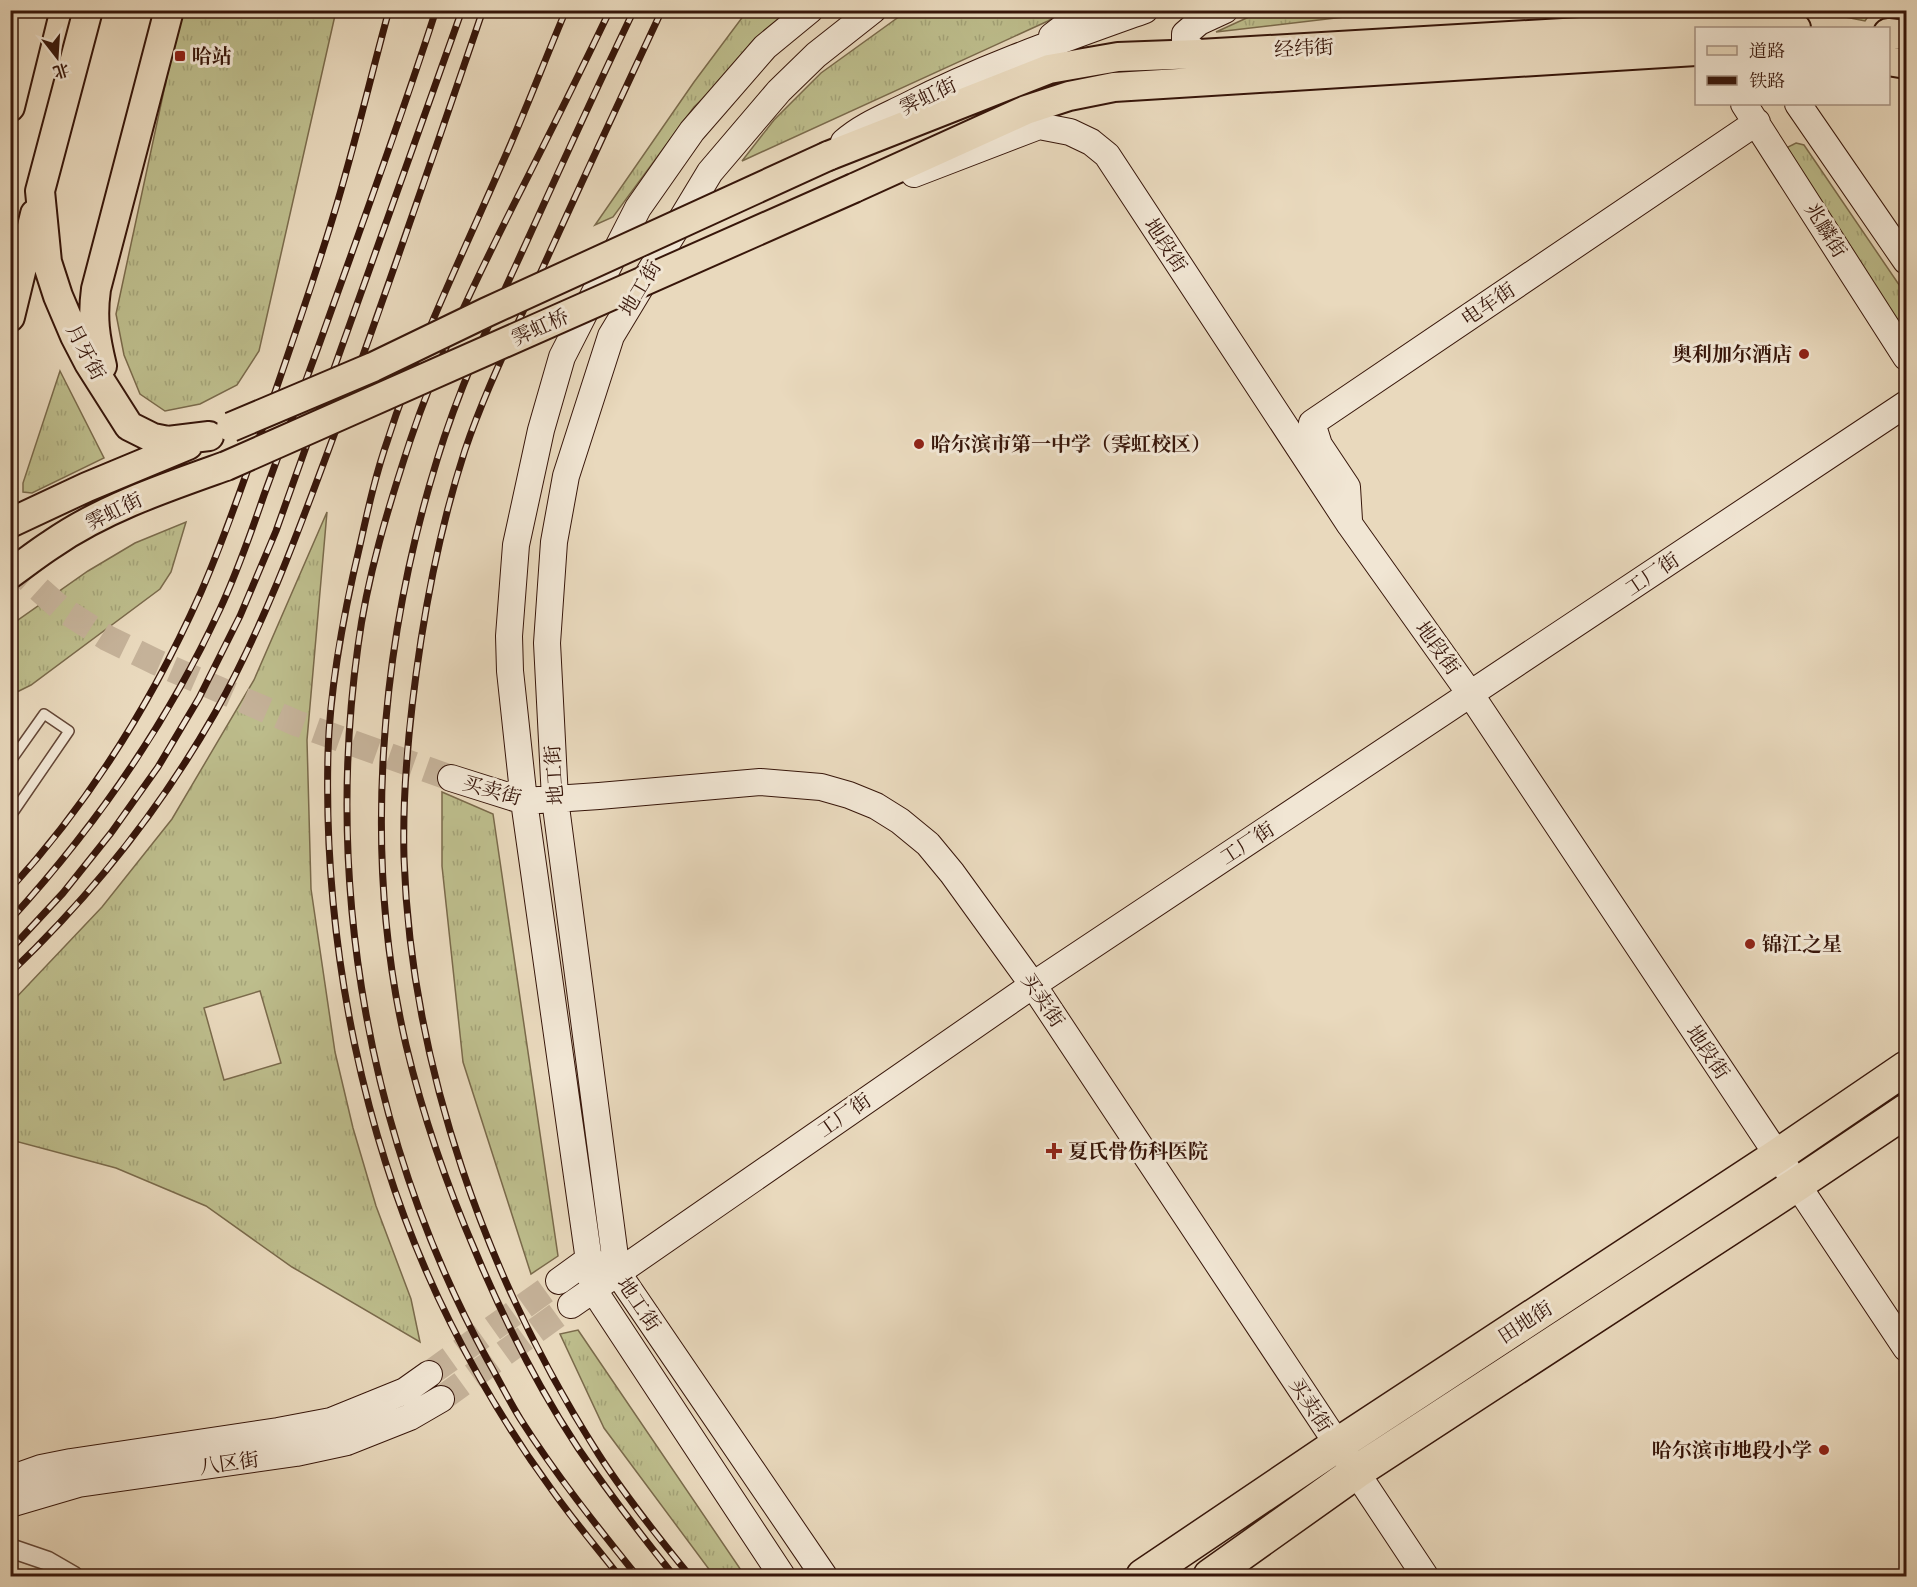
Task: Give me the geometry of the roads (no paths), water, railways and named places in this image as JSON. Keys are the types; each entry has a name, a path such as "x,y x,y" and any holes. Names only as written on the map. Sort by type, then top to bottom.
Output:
{"highway":[{"name":"田地街","path":"1143,1576 1337,1444 1777,1156 1906,1068"},
{"name":"田地街","path":"1210,1576 1356,1472 1906,1111"}],"main road":[{"path":"10,107 34,10"},
{"name":"月牙街","path":"10,317 40,191 88,10"},
{"path":"116,404 95,341 93,316 96,289 169,10"},
{"name":"地工街","path":"782,1576 592,1289 524,801 510,671 509,636 515,555 528,485 562,357 638,208 692,131 765,47 810,10"},
{"name":"地工街","path":"824,1576 617,1272 555,799 547,643 554,542 566,476 611,336 710,172 779,91 816,55 873,10"},
{"name":"霁虹街","path":"1035,50 1086,10"},
{"name":"霁虹街","path":"828,156 855,132 924,97 1035,50 1145,10"},
{"path":"1199,54 1185,44 1185,34 1198,22 1225,10"},
{"name":"经纬街","path":"828,156 1048,69 1118,57 1684,26 1712,27"},
{"path":"1890,33 1906,35"},
{"name":"经纬街","path":"865,183 1026,110 1069,96 1113,87 1695,51"},
{"path":"1890,62 1906,64"},
{"path":"1799,105 1906,261"},
{"name":"兆麟街","path":"1751,113 1906,357"},
{"name":"电车街","path":"1350,525 1347,487 1319,446 1312,423 1751,113"},
{"name":"地段街","path":"865,183 905,178 1039,126 1070,132 1091,141 1107,155 1350,525 1471,695 1906,1348"},
{"name":"霁虹桥","path":"220,432 373,367 486,312 828,156"},
{"name":"霁虹桥","path":"226,466 865,183"},
{"path":"10,264 40,191"},
{"name":"月牙街","path":"40,191 47,262 58,296 89,363 129,426 153,438 168,441 220,432"},
{"name":"工厂街","path":"570,1305 1033,985 1906,404"},
{"name":"霁虹街","path":"10,523 87,487 220,432"},
{"name":"霁虹街","path":"18,566 52,543 106,513 146,495 226,466"},
{"name":"买卖街","path":"451,778 524,801 760,782 821,787 849,795 900,821 928,844 952,873 1033,985 1425,1576"},
{"path":"559,1281 588,1260 617,1272"},
{"name":"八区街","path":"10,1479 71,1461 278,1431 331,1421 405,1390 429,1374"},
{"name":"八区街","path":"10,1504 78,1484 296,1453 347,1442 410,1417 441,1398"}],"street":[{"path":"10,1548 48,1561 74,1576"}],"lane":[{"path":"10,762 44,714 69,731 10,817"}],"tunnel":[{"path":"10,563 59,607 107,638 156,662 296,723 451,778"},
{"path":"429,1374 559,1281"},
{"path":"441,1399 571,1305"}],"railway":[{"path":"10,889 67,821 118,748 162,672 201,592 242,487 317,269 348,166 389,10"},
{"path":"10,920 72,848 127,772 177,693 220,609 320,342 436,10"},
{"path":"10,950 63,893 111,833 158,767 199,698 240,616 276,531 462,10"},
{"path":"10,973 68,914 148,817 215,713 251,644 282,572 324,463 483,10"},
{"path":"566,10 413,369 380,465 349,596 335,674 329,727 328,826 333,899 342,973 355,1046 394,1189 421,1258 451,1324 486,1388 538,1470 619,1576"},
{"path":"610,10 457,323 432,381 402,466 373,568 358,646 349,738 347,830 353,923 366,1014 386,1104 413,1192 447,1278 488,1361 517,1413 562,1480 637,1576"},
{"path":"634,10 490,322 456,404 437,460 417,530 402,602 391,676 384,751 381,825 384,900 392,973 406,1045 436,1150 455,1202 498,1303 549,1401 601,1481 674,1576"},
{"path":"662,10 498,368 472,429 458,473 434,568 417,667 406,776 404,858 410,936 422,1014 439,1092 462,1169 490,1244 522,1317 559,1388 599,1455 643,1517 690,1576"}],"place":[{"name":"哈站","path":"180,56"},
{"name":"奥利加尔酒店","path":"1804,354"},
{"name":"哈尔滨市第一中学（霁虹校区）","path":"919,444"},
{"name":"锦江之星","path":"1750,944"},
{"name":"夏氏骨伤科医院","path":"1054,1151"},
{"name":"哈尔滨市地段小学","path":"1824,1450"}]}
